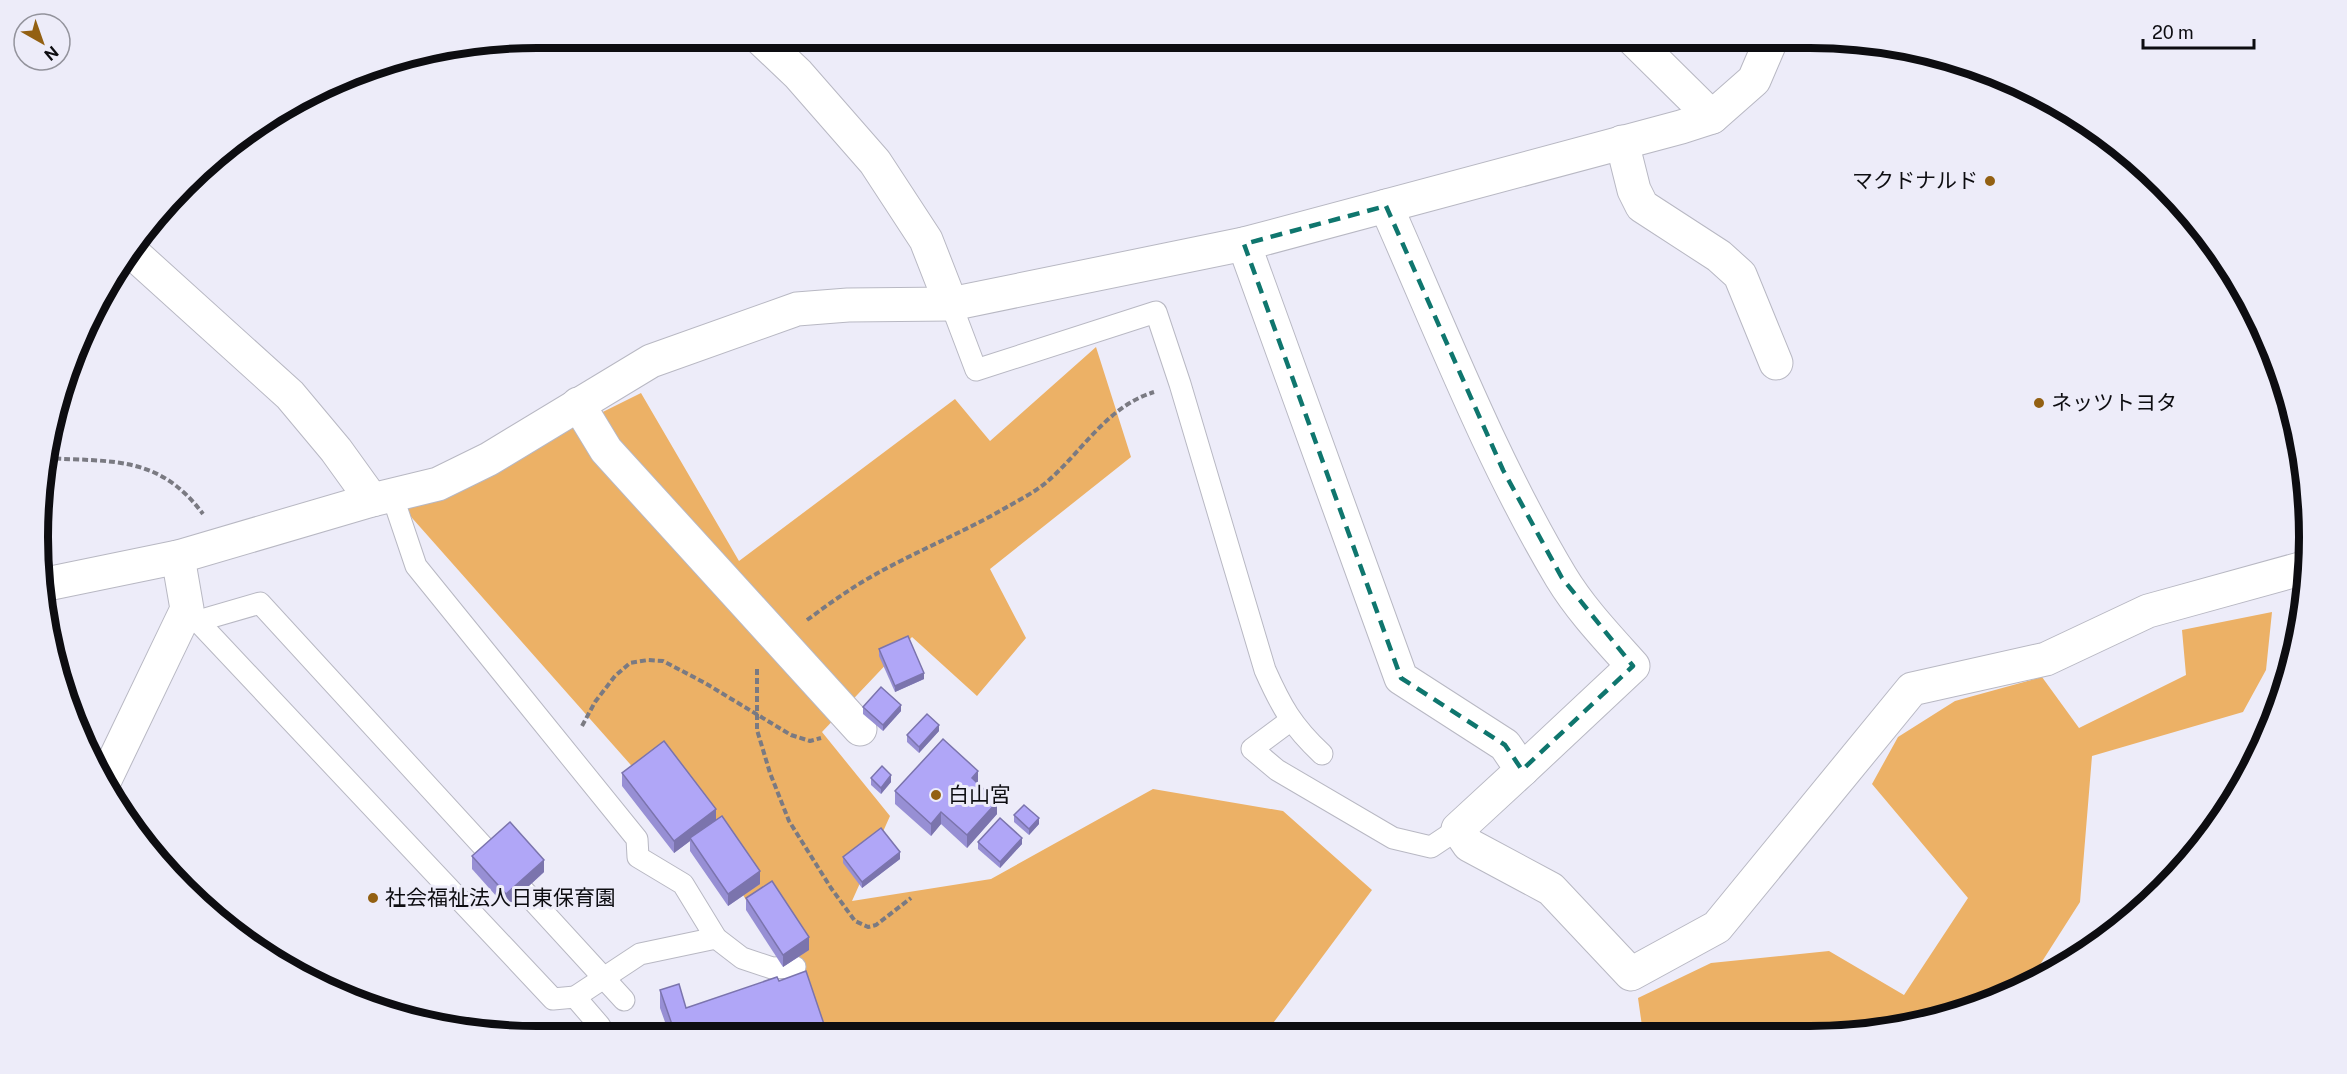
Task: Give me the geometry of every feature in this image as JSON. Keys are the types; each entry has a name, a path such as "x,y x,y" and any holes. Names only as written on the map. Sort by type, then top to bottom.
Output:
{"street":[{"path":"771,48 798,74 876,162 926,240 951,304"},
{"path":"1642,48 1712,117"},
{"path":"50,583 178,557 438,484 489,459 651,360 797,309 848,305 951,304 1244,244 1712,117 1754,80 1768,48"},
{"path":"1622,142 1634,190 1642,206 1719,256 1740,275 1776,363"},
{"path":"1386,206 1508,480 1562,578 1580,605 1633,666 1458,829 1469,845 1551,889 1631,974 1717,927 1912,689 2046,659 2148,611 2298,570"},
{"path":"1244,244 1401,678 1505,745 1522,770"},
{"path":"136,256 290,395 336,450 382,498"},
{"path":"578,404 606,450 854,722"},
{"path":"109,772 192,615 178,557"}],"lane":[{"path":"951,304 976,370 1156,312 1180,384 1265,670 1282,708 1301,734 1322,754"},
{"path":"382,498 416,566 637,839 638,857 683,884 716,938 742,957 772,968 795,967"},
{"path":"192,615 260,603 624,1000"},
{"path":"192,615 553,999 575,997 640,954 716,938"},
{"path":"1291,720 1252,748 1277,770 1393,838 1431,847 1458,829"},
{"path":"575,997 600,1026"}],"path":[{"path":"911,898 876,925 868,927 855,921 831,888 789,821 770,773 758,730 756,678 759,655 778,639 875,574 971,528 1048,481 1097,429 1126,405 1142,396 1180,384"},
{"path":"54,459 127,463 155,471 178,488 199,509 225,544"},
{"path":"571,758 584,720 615,676 630,663 648,660 663,661 705,683 790,735 810,741 854,722"}],"highlighted area":[{"path":"1386,206 1503,470 1562,578 1633,666 1522,770 1505,745 1401,678 1244,244"}],"shaded area":[{"path":"1096,347 1131,457 990,569 1026,638 977,696 912,637 822,732 890,816 852,901 991,879 1153,789 1283,811 1372,890 1271,1026 818,1026 738,886 405,510 641,393 739,561 955,399 990,441"},
{"path":"2272,612 2266,670 2243,712 2092,756 2080,902 2037,970 1997,989 1967,1000 1905,1017 1874,1022 1810,1026 1642,1026 1638,998 1711,963 1829,951 1904,995 1968,898 1872,784 1898,737 1955,701 2042,677 2079,728 2186,675 2182,630"}],"building":[{"path":"908,636 924,673 895,686 879,649"},
{"path":"881,687 901,705 883,725 863,707"},
{"path":"927,714 939,725 919,747 907,735"},
{"path":"943,739 978,771 972,778 997,802 967,835 941,812 931,824 895,791"},
{"path":"664,741 716,809 674,841 622,773"},
{"path":"882,766 891,775 881,788 871,778"},
{"path":"1024,805 1039,818 1029,829 1014,815"},
{"path":"722,816 760,871 728,894 690,838"},
{"path":"1000,818 1022,838 1000,862 978,842"},
{"path":"510,822 544,860 506,894 472,856"},
{"path":"881,828 900,852 862,882 843,857"},
{"path":"772,881 809,937 783,955 746,898"},
{"path":"806,971 825,1026 673,1026 660,990 679,984 686,1008 777,977 779,981"}],"place":[{"name":"マクドナルド","path":"1990,181"},
{"name":"ネッツトヨタ","path":"2039,403"},
{"name":"白山宮","path":"936,795"},
{"name":"社会福祉法人日東保育園","path":"373,898"}]}
